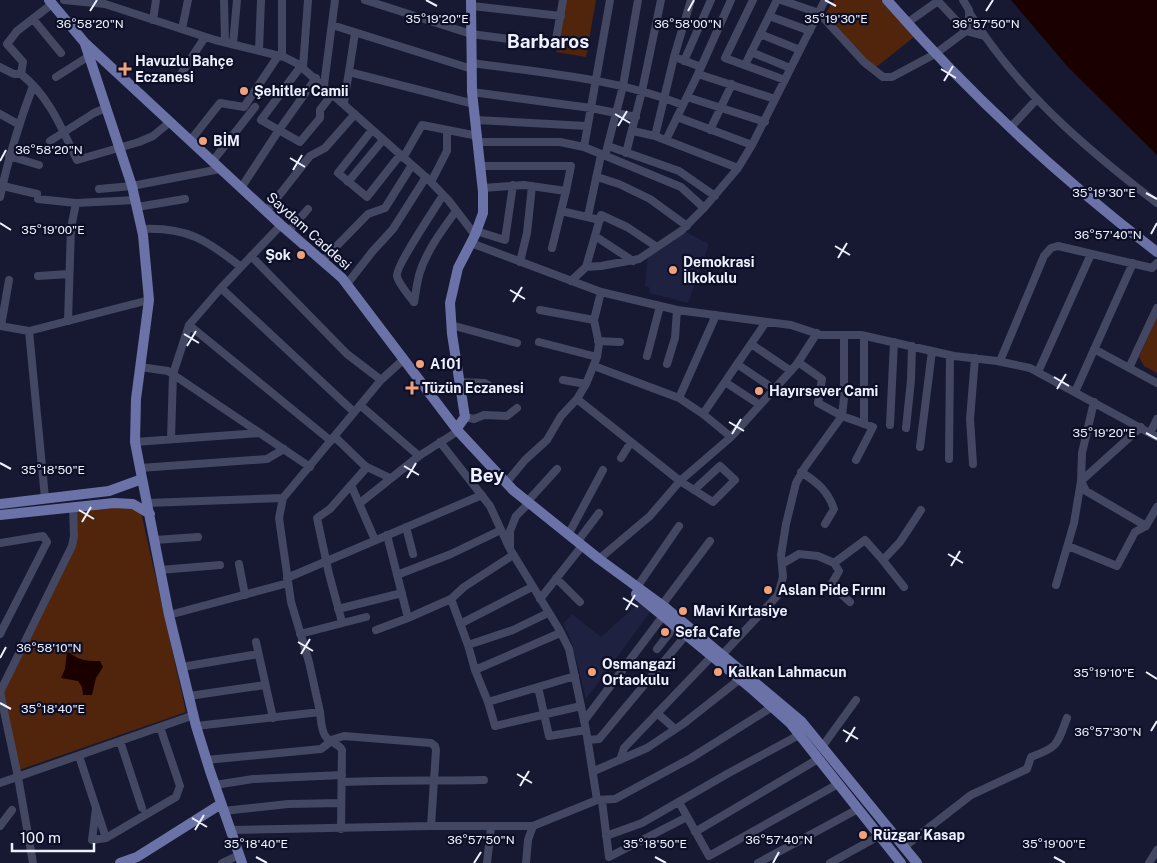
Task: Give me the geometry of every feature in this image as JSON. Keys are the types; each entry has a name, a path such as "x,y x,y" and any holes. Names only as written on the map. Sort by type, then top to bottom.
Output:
{"main road":[{"path":"887,0 935,54 1010,128 1105,212 1157,252"},
{"name":"Saydam Caddesi","path":"51,2 85,43 284,229 347,284 457,429 506,483 598,559"},
{"path":"457,429 465,417 450,303 458,268 474,237 483,213 481,166 472,92 472,3"},
{"path":"85,43 132,186 142,229 149,300 136,399 135,442 142,479 169,615 195,721 206,760 241,859"},
{"path":"0,504 109,491 142,479"},
{"path":"0,515 114,503 133,504 150,514"},
{"path":"598,559 662,605 740,679 790,723 901,863"},
{"path":"598,559 686,635 717,656 801,720 917,863"},
{"path":"120,863 143,858 222,807"}],"street":[{"path":"64,0 105,4 114,3 153,20 225,42 280,56 302,66 444,195 474,237 520,262 601,292 677,310 791,325 817,334 864,336 950,355 1000,361 1030,368 1154,435 1157,419"},
{"path":"153,20 156,0"},
{"path":"182,29 188,0"},
{"path":"224,0 225,42"},
{"path":"233,44 237,0"},
{"path":"258,51 261,0"},
{"path":"190,141 220,103 244,107 280,56 282,0"},
{"path":"308,0 302,66 261,120 300,142 320,118 320,110 333,93"},
{"path":"324,85 335,0"},
{"path":"365,0 471,34 555,45 563,0"},
{"path":"584,147 610,0"},
{"path":"588,216 623,86 638,0"},
{"path":"626,153 633,131 661,0"},
{"path":"655,136 674,57 691,0"},
{"path":"684,61 711,0"},
{"path":"666,140 700,71 730,0"},
{"path":"753,0 725,58 784,80"},
{"path":"745,65 779,0 819,13 864,62 883,77 892,77 935,54 966,31 969,22 969,12"},
{"path":"586,267 640,259 687,226 715,196 738,168 752,145 826,0"},
{"path":"964,0 984,36 1020,81 1060,123 1105,163 1157,203"},
{"path":"907,23 937,1 966,31 984,36"},
{"path":"21,74 23,62 3,42 33,19 51,2"},
{"path":"472,3 561,16"},
{"path":"769,16 810,31"},
{"path":"33,19 61,53"},
{"path":"332,25 472,66 596,80 642,91 683,105"},
{"path":"344,103 355,33"},
{"path":"760,34 800,50"},
{"path":"181,74 205,36"},
{"path":"751,52 790,68"},
{"path":"56,76 89,56"},
{"path":"674,57 700,71 775,100"},
{"path":"0,67 14,74 21,74 33,86 56,117 77,160 153,136 170,122"},
{"path":"349,72 474,104"},
{"path":"241,188 316,78"},
{"path":"710,130 732,84"},
{"path":"0,197 18,124 33,86"},
{"path":"472,92 591,108 636,117"},
{"path":"687,97 721,106 765,122"},
{"path":"1010,128 1038,99"},
{"path":"98,189 132,186 216,166 255,107"},
{"path":"50,141 94,112 106,108"},
{"path":"0,114 18,124"},
{"path":"266,212 310,156 325,148 355,114"},
{"path":"677,117 752,145"},
{"path":"476,120 587,126"},
{"path":"372,130 338,174 367,197 401,156 422,125 478,139 560,142 584,147 681,187 704,208"},
{"path":"347,284 392,229 447,151 447,130"},
{"path":"633,131 655,136 738,168"},
{"path":"348,182 383,140"},
{"path":"608,146 679,170 715,196"},
{"path":"9,156 39,165"},
{"path":"322,261 368,214 385,208 412,165"},
{"path":"481,166 571,166 552,248"},
{"path":"597,177 619,184 650,199 687,226"},
{"path":"483,188 513,185 566,191"},
{"path":"474,237 505,240 513,185"},
{"path":"2,186 37,196 76,203 136,203 185,199"},
{"path":"520,262 527,234 532,186"},
{"path":"444,195 404,259 397,274 398,279 414,302 423,264 440,233 456,211"},
{"path":"68,321 71,228 76,203"},
{"path":"171,439 173,374 189,325 251,256 308,209"},
{"path":"561,211 600,220"},
{"path":"571,280 586,267 601,215 626,227 657,247"},
{"path":"142,229 163,228 178,230 194,236 215,246 241,267"},
{"path":"595,236 632,260"},
{"path":"1000,361 1044,256 1051,248 1058,246 1152,268 1157,263"},
{"path":"1038,372 1091,254"},
{"path":"251,256 347,354 381,380"},
{"path":"1074,392 1133,263"},
{"path":"38,276 69,274"},
{"path":"9,280 1,326 29,331 149,300"},
{"path":"221,288 354,412"},
{"path":"506,483 525,460 547,440 561,416 577,399 586,384 597,357 598,341 594,320 601,292"},
{"path":"647,356 660,306"},
{"path":"1129,368 1157,308"},
{"path":"540,310 594,320"},
{"path":"667,364 675,338 677,310"},
{"path":"679,398 716,316"},
{"path":"703,414 766,322"},
{"path":"189,325 367,467 390,478"},
{"path":"452,325 517,343"},
{"path":"29,331 45,498"},
{"path":"598,559 650,516 680,481 731,437 798,362 817,334"},
{"path":"620,760 624,748 657,713 778,595 783,578 781,555 791,498 796,483 842,416 844,398 844,335"},
{"path":"864,336 864,424"},
{"path":"598,341 620,342"},
{"path":"539,342 597,357"},
{"path":"890,425 894,342"},
{"path":"751,344 791,370"},
{"path":"906,428 912,380 912,346"},
{"path":"1094,349 1157,384"},
{"path":"920,447 932,351"},
{"path":"949,459 950,355"},
{"path":"973,464 970,419 975,358"},
{"path":"341,829 342,749 324,734 309,662 290,602 278,518 284,498 381,380 404,359"},
{"path":"798,362 822,379 818,404 842,416 873,427 856,460"},
{"path":"737,364 774,389"},
{"path":"594,366 679,398 703,414 731,437"},
{"path":"140,367 168,371 310,467"},
{"path":"563,380 586,384"},
{"path":"459,382 485,383 497,391"},
{"path":"725,382 760,405"},
{"path":"577,399 680,481 694,490 713,502 735,480 720,466 694,490"},
{"path":"1056,585 1074,523 1081,481 1082,453 1094,402"},
{"path":"360,405 419,456"},
{"path":"465,417 474,419 484,415 507,416 517,408"},
{"path":"1081,481 1141,427"},
{"path":"360,503 390,478 457,429"},
{"path":"135,442 260,433"},
{"path":"440,442 490,506 512,552 569,649 600,800 609,857 687,817"},
{"path":"621,458 631,442"},
{"path":"140,468 267,459 284,449"},
{"path":"342,622 317,518 330,509 367,467"},
{"path":"512,552 510,531 516,516 557,469"},
{"path":"568,535 603,470"},
{"path":"802,472 815,481 829,495 834,508 825,524"},
{"path":"1081,481 1086,491 1146,526"},
{"path":"352,485 375,540"},
{"path":"169,615 245,595 287,580 326,561 482,495"},
{"path":"147,503 284,498"},
{"path":"33,863 18,777 0,692 72,546 74,536 73,507"},
{"path":"1068,546 1116,566 1135,532 1146,526 1157,507"},
{"path":"883,560 900,542 921,510"},
{"path":"540,599 579,544 598,513"},
{"path":"637,587 679,526"},
{"path":"406,527 413,554"},
{"path":"397,575 451,554 501,530"},
{"path":"387,535 408,618"},
{"path":"0,543 43,536 47,542 0,634"},
{"path":"155,540 198,537"},
{"path":"834,562 865,540 904,587"},
{"path":"662,605 710,541"},
{"path":"376,630 451,599 464,587 512,552"},
{"path":"782,564 799,554 818,556 834,562 839,571 831,585 850,602"},
{"path":"239,564 245,595"},
{"path":"160,570 220,565"},
{"path":"556,578 580,602"},
{"path":"460,624 532,587"},
{"path":"338,609 402,593"},
{"path":"451,599 468,645 474,670 488,702 494,726 581,706"},
{"path":"468,645 512,630 548,613"},
{"path":"538,687 548,736 585,726 663,616"},
{"path":"300,634 366,617"},
{"path":"657,649 675,626"},
{"path":"474,670 560,633"},
{"path":"588,740 599,739 686,635"},
{"path":"256,642 273,718"},
{"path":"182,667 258,654"},
{"path":"488,702 575,676"},
{"path":"594,771 647,748 717,699 740,679"},
{"path":"189,696 265,685"},
{"path":"822,747 856,700"},
{"path":"230,830 532,826 600,800 615,799 683,763 772,707"},
{"path":"0,783 160,727 195,721 273,718 320,712"},
{"path":"657,713 675,729"},
{"path":"904,847 971,795 1027,770 1030,757 1052,749 1060,737 1067,718"},
{"path":"96,808 92,840 106,838 176,797 180,786 160,727"},
{"path":"206,760 320,749 340,736 348,735 430,742 435,746 436,750 431,826"},
{"path":"606,836 642,823 799,735"},
{"path":"120,741 142,808"},
{"path":"79,756 106,838"},
{"path":"696,832 818,759"},
{"path":"215,785 253,779 484,780"},
{"path":"679,802 709,856 838,784"},
{"path":"222,807 341,803"},
{"path":"142,808 152,811"},
{"path":"133,822 142,808"},
{"path":"758,863 858,809"},
{"path":"0,826 12,810"},
{"path":"487,863 491,826"},
{"path":"526,863 528,840 532,826"},
{"path":"830,863 879,836"},
{"path":"1149,863 1157,850"},
{"path":"222,863 241,859"}],"shaded area":[{"path":"566,0 596,0 586,57 556,52"},
{"path":"834,0 881,0 914,37 870,72 829,25 824,16"},
{"path":"1011,0 1157,0 1157,155 1068,67"},
{"name":"Demokrasi İlkokulu","path":"682,230 709,244 688,303 649,293 650,288 645,286 648,254"},
{"path":"1157,317 1157,373 1144,366 1139,357"},
{"path":"129,506 141,512 186,712 19,770 0,692 71,554 73,507"},
{"name":"Osmangazi Ortaokulu","path":"639,603 651,611 586,699 572,643 563,624 572,614 601,637"},
{"path":"67,652 83,660 100,661 103,667 96,678 92,695 83,695 82,687 78,681 61,678 65,669"}],"place":[{"name":"Havuzlu Bahçe Eczanesi","path":"125,69"},
{"name":"Şehitler Camii","path":"244,91"},
{"name":"BİM","path":"203,141"},
{"name":"Şok","path":"301,255"},
{"name":"Demokrasi İlkokulu","path":"673,270"},
{"name":"A101","path":"420,364"},
{"name":"Tüzün Eczanesi","path":"412,388"},
{"name":"Hayırsever Cami","path":"759,391"},
{"name":"Aslan Pide Fırını","path":"768,590"},
{"name":"Mavi Kırtasiye","path":"683,611"},
{"name":"Sefa Cafe","path":"665,632"},
{"name":"Osmangazi Ortaokulu","path":"592,672"},
{"name":"Kalkan Lahmacun","path":"718,672"},
{"name":"Rüzgar Kasap","path":"863,835"}],"district":[{"name":"Barbaros","path":"548,41"},
{"name":"Bey","path":"487,475"}]}
